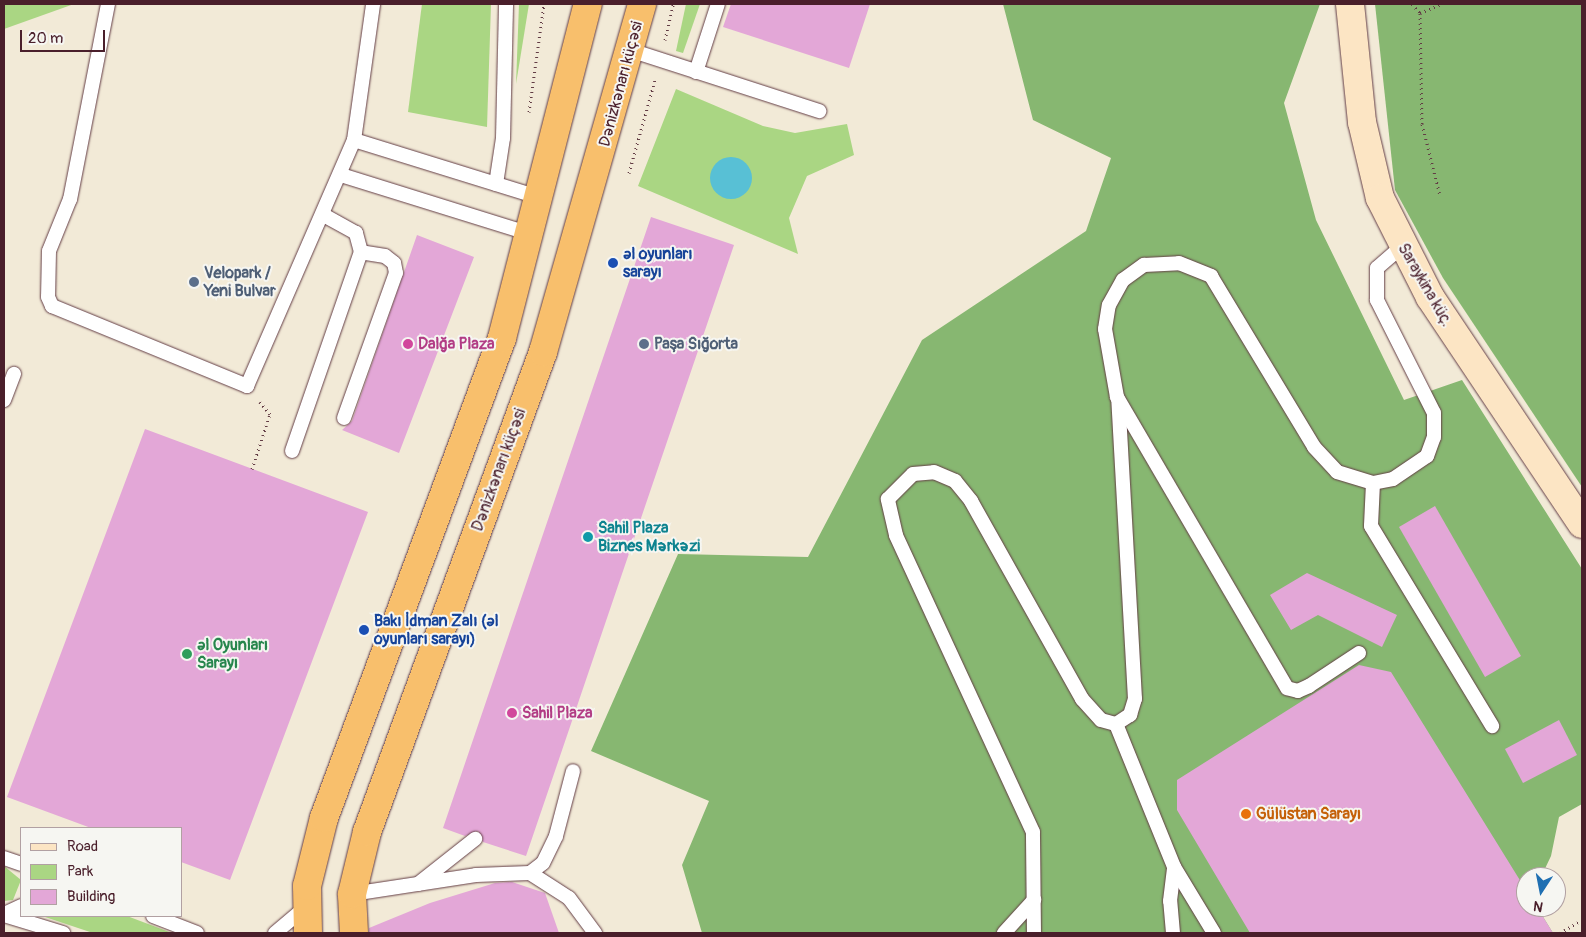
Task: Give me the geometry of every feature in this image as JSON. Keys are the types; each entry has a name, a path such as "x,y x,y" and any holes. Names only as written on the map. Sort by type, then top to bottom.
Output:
{"highway":[{"path":"306,921 324,818 502,338 541,198 588,4"},
{"name":"Dənizkənarı küçəsi","path":"354,933 352,894 367,832 543,352 642,4"}],"street":[{"name":"Saraykina küç.","path":"1350,8 1369,164 1402,246 1430,297 1582,524"}],"lane":[{"path":"108,4 70,199 49,251 48,297 52,306 247,386 341,174 354,140 373,4"},
{"path":"496,184 502,138 506,4"},
{"path":"696,72 718,4"},
{"path":"630,50 819,111"},
{"path":"354,140 541,198"},
{"path":"341,174 531,234"},
{"path":"292,451 361,252 356,233 323,215"},
{"path":"1034,933 1033,832 896,535 888,499 896,486 912,474 934,472 955,482 971,501 1082,699 1101,720 1116,724 1130,715 1135,699 1118,397 1105,329 1109,305 1123,280 1144,265 1179,262 1211,276 1314,447 1337,472 1373,483 1394,479 1415,468 1427,456 1434,436 1434,413 1377,300 1377,268 1402,246"},
{"path":"344,418 396,273 394,263 385,256 361,252"},
{"path":"4,400 14,374"},
{"path":"1118,397 1287,688 1298,691 1310,686 1359,654"},
{"path":"1373,483 1371,526 1492,726"},
{"path":"1116,724 1174,867 1214,933"},
{"path":"530,873 543,863 556,836 573,771"},
{"path":"417,885 475,839"},
{"path":"4,858 20,864"},
{"path":"1172,933 1170,901 1174,867"},
{"path":"352,894 476,875 530,873 569,898 595,933"},
{"path":"1004,933 1034,900"},
{"path":"4,914 20,906"},
{"path":"4,914 63,933"},
{"path":"155,917 197,933"},
{"path":"275,933 306,921"}],"path":[{"path":"502,138 529,115 544,4"},
{"path":"629,173 660,60 673,4"},
{"path":"1412,4 1420,14 1422,124 1440,195"},
{"path":"1420,14 1441,4"},
{"path":"247,386 270,414 252,469"},
{"path":"1560,933 1582,920"}],"green space":[{"path":"4,4 74,4 4,29"},
{"path":"422,4 491,4 487,127 408,112"},
{"path":"519,4 529,4 516,84"},
{"path":"686,4 700,4 683,53 676,51"},
{"path":"1003,4 1320,4 1284,103 1316,220 1404,400 1462,380 1582,569 1582,804 1559,817 1551,856 1546,867 1516,867 1516,917 1543,917 1553,933 702,933 682,865 709,801 591,751 678,554 808,557 922,340 1086,231 1111,158 1033,120"},
{"path":"1375,4 1582,4 1582,487 1443,278 1395,190"},
{"path":"676,89 763,126 795,133 847,124 854,155 807,176 789,218 798,254 638,186"},
{"path":"4,866 20,879 20,882 13,900 4,901"},
{"path":"45,917 130,917 172,933 93,933"}],"water":[{"path":"731,157 746,163 752,178 746,193 731,199 716,193 710,178 716,163"}],"building":[{"path":"731,4 870,4 849,68 723,27"},
{"name":"Sahil Plaza Biznes Mərkəzi","path":"651,217 734,245 526,856 483,842 478,831 465,836 443,828"},
{"name":"Dalğa Plaza","path":"417,235 474,257 399,453 342,430 352,421"},
{"name":"Əl Oyunları Sarayı","path":"145,429 368,512 230,880 182,862 182,827 88,827 7,797"},
{"path":"1435,506 1521,656 1485,677 1399,527"},
{"path":"1307,573 1397,615 1382,647 1318,615 1291,630 1270,595"},
{"name":"Gülüstan Sarayı","path":"1359,665 1391,672 1516,874 1516,917 1543,917 1553,933 1250,933 1177,810 1177,780"},
{"path":"1559,720 1577,755 1523,783 1505,749"},
{"path":"512,882 545,893 559,933 369,933 369,928 430,903 495,883"}],"place":[{"name":"Əl oyunları sarayı","path":"613,263"},
{"name":"Velopark / Yeni Bulvar","path":"194,282"},
{"name":"Dalğa Plaza","path":"408,344"},
{"name":"Paşa Sığorta","path":"644,344"},
{"name":"Sahil Plaza Biznes Mərkəzi","path":"588,537"},
{"name":"Bakı İdman Zalı (Əl oyunları sarayı)","path":"364,630"},
{"name":"Əl Oyunları Sarayı","path":"187,654"},
{"name":"Sahil Plaza","path":"512,713"},
{"name":"Gülüstan Sarayı","path":"1246,814"}]}
